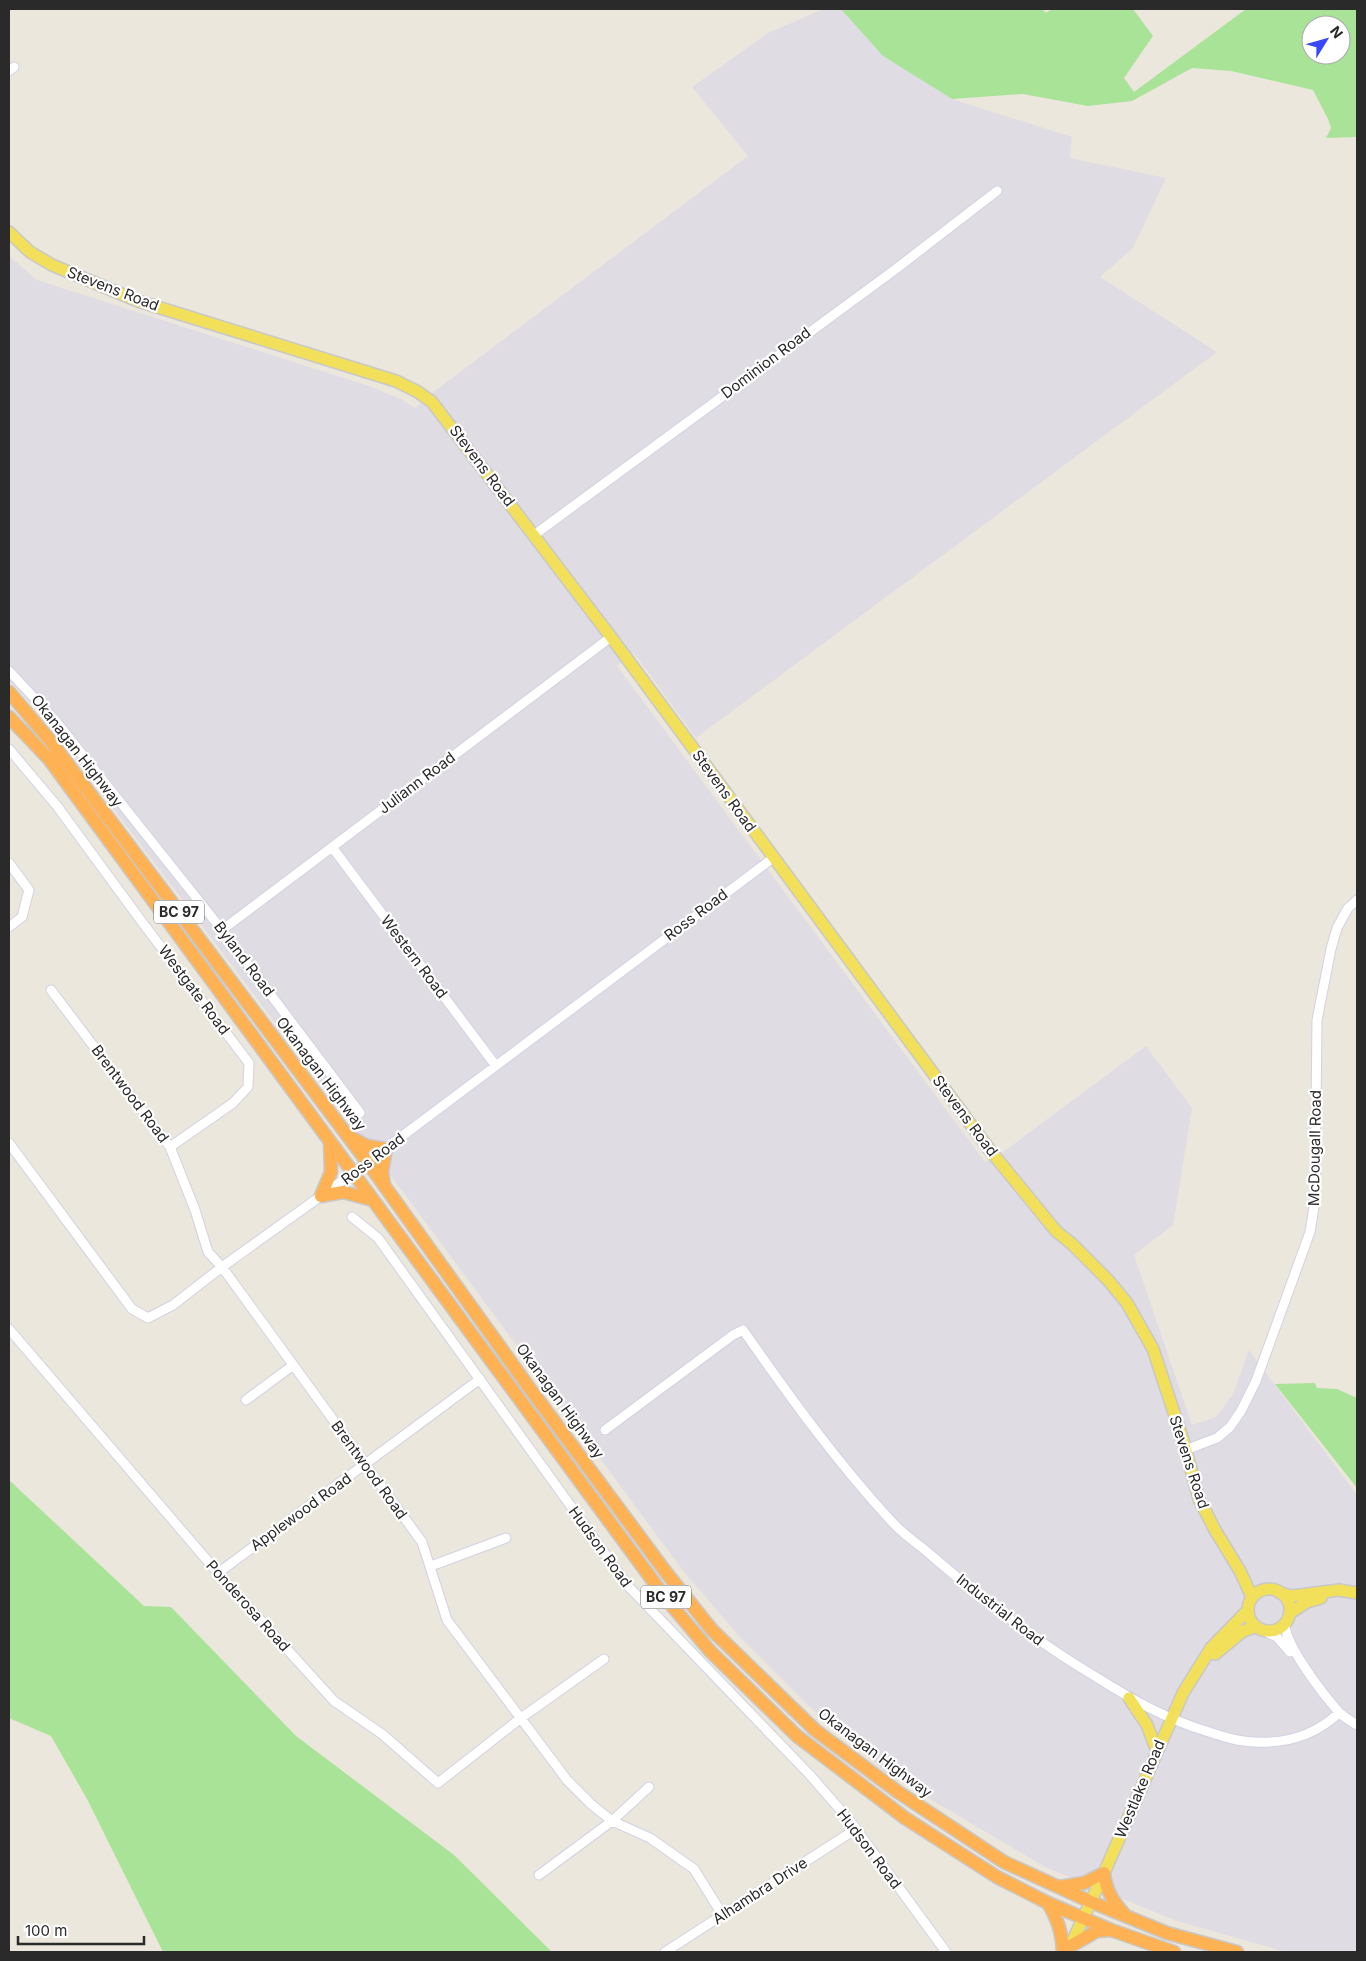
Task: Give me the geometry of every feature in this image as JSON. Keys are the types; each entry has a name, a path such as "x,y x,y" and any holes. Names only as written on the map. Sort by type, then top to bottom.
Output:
{"highway":[{"name":"Okanagan Highway","path":"9,692 49,739 368,1163 528,1386 665,1571 712,1630 815,1730 898,1792 1004,1862 1089,1901 1167,1933 1237,1952"},
{"name":"Okanagan Highway","path":"9,717 49,760 667,1600 710,1651 797,1736 905,1818 997,1877 1048,1903 1111,1930 1174,1952"},
{"path":"346,1134 368,1146 386,1149 382,1172 385,1187"},
{"path":"321,1196 331,1172 330,1142"},
{"path":"321,1196 343,1192 373,1200"},
{"path":"1059,1887 1084,1883 1104,1873 1109,1895 1125,1916"},
{"path":"1048,1903 1056,1916 1066,1950 1097,1932 1111,1930"}],"main road":[{"name":"Stevens Road","path":"9,232 30,252 52,265 138,301 396,381 418,392 432,402 611,637 989,1149 1056,1230 1108,1280 1127,1303 1153,1349 1199,1499 1240,1571 1252,1597"},
{"name":"Stevens Road","path":"1240,1571 1263,1590"},
{"path":"1270,1589 1292,1596 1338,1590 1355,1592 1307,1602 1273,1631 1261,1629 1248,1617 1247,1611 1252,1597 1263,1590 1270,1589"},
{"path":"1280,1592 1288,1602 1287,1619"},
{"name":"Westlake Road","path":"1082,1918 1104,1873 1171,1718 1192,1677 1211,1648 1247,1611"},
{"name":"Westlake Road","path":"1203,1662 1243,1631 1261,1629"},
{"path":"1130,1698 1146,1725 1157,1752"},
{"path":"1066,1950 1082,1918"}],"street":[{"name":"Dominion Road","path":"534,535 897,268 997,191"},
{"name":"Juliann Road","path":"222,930 611,637"},
{"name":"Byland Road","path":"9,671 56,720 222,930 360,1113"},
{"name":"Westgate Road","path":"9,749 57,806 249,1063 248,1087 233,1103 170,1146"},
{"name":"Western Road","path":"332,848 496,1066"},
{"name":"Ross Road","path":"9,1143 132,1309 148,1318 172,1305 368,1163 773,858"},
{"path":"9,863 29,890 22,917 9,927"},
{"name":"McDougall Road","path":"1185,1450 1217,1438 1230,1427 1241,1411 1256,1381 1310,1232 1315,1201 1317,1020 1337,928 1348,908 1357,900"},
{"name":"Brentwood Road","path":"51,990 170,1146 196,1210 208,1252 222,1267 292,1366 422,1542 447,1620 567,1780 592,1805 612,1821 650,1838 694,1869 722,1914"},
{"name":"Hudson Road","path":"352,1216 378,1238 629,1587 809,1774 856,1829 946,1952"},
{"name":"Ponderosa Road","path":"9,1330 218,1573 334,1701 382,1734 438,1783 521,1718"},
{"name":"Industrial Road","path":"604,1430 733,1335 743,1330 836,1456 896,1526 962,1582 1028,1634 1130,1698 1190,1726 1225,1737 1254,1742 1287,1740 1304,1736 1325,1726 1339,1713"},
{"path":"246,1400 292,1366"},
{"name":"Applewood Road","path":"218,1573 480,1378"},
{"path":"430,1566 506,1538"},
{"path":"1287,1619 1285,1631 1288,1640 1303,1664 1339,1713 1357,1725"},
{"path":"1261,1629 1277,1637 1293,1656 1303,1664"},
{"path":"521,1718 604,1659"},
{"path":"539,1875 612,1821 649,1787"},
{"name":"Alhambra Drive","path":"664,1952 856,1829"}],"shaded area":[{"path":"824,9 843,10 883,56 952,99 1072,137 1070,158 1166,178 1133,248 1100,277 1217,352 696,738 634,653 617,666 985,1162 1003,1152 1146,1046 1192,1108 1173,1225 1134,1255 1192,1425 1216,1417 1233,1394 1249,1350 1357,1495 1357,1952 1286,1952 1177,1921 1045,1867 886,1773 809,1706 739,1636 684,1572 412,1204 51,726 9,680 9,256 37,280 366,385 401,399 415,408 436,390 748,156 692,87 768,33"}],"green space":[{"path":"841,9 1042,9 1046,13 1052,9 1133,9 1153,36 1124,78 1134,92 1246,9 1357,9 1357,137 1326,138 1331,128 1313,90 1231,71 1192,68 1132,101 1088,106 1023,94 952,99 883,56"},
{"path":"1315,1383 1317,1388 1337,1389 1357,1398 1357,1488 1275,1384"},
{"path":"9,1480 144,1606 171,1607 296,1736 454,1855 552,1952 163,1952 87,1799 51,1736 9,1718"}]}
